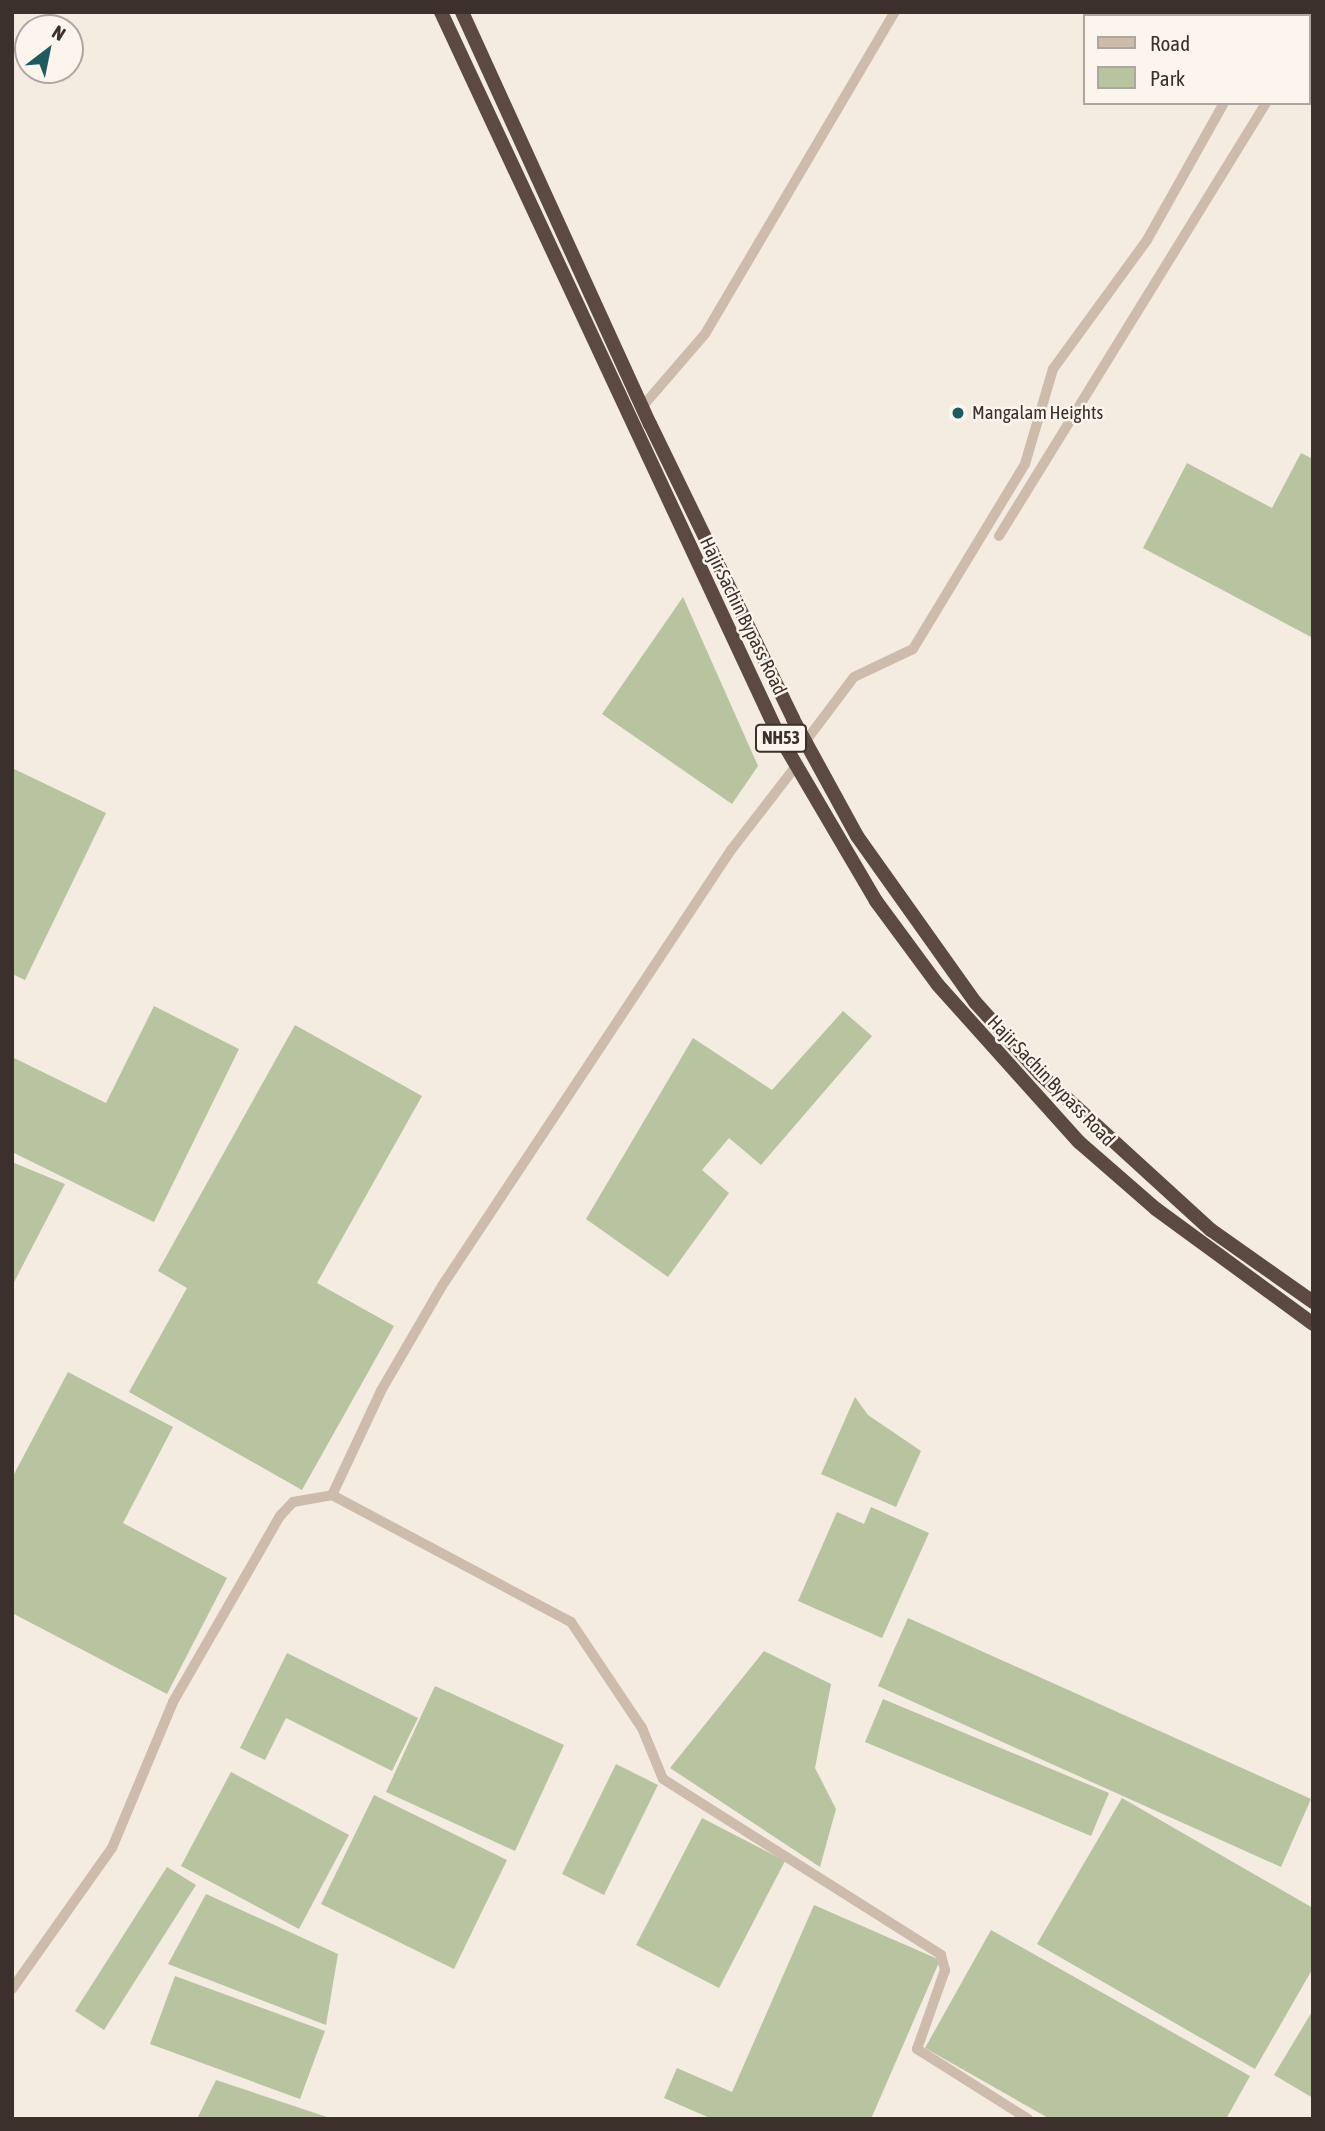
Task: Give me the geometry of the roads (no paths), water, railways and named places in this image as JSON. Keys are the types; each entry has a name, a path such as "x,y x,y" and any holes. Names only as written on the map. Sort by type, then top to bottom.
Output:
{"highway":[{"name":"Hajir Sachin Bypass Road","path":"441,12 649,467 796,766 876,901 1004,1063 1156,1209 1313,1324"},
{"name":"NH53","path":"463,12 642,407 805,741 919,928 1040,1074 1201,1222 1313,1302"}],"street":[{"path":"642,407 705,334 895,12"},
{"path":"805,741 854,677 900,661 913,649 1025,464 1053,369 1147,240 1223,105"},
{"path":"999,536 1265,105"},
{"path":"332,1495 380,1391 442,1286 731,850 796,766"},
{"path":"12,1989 112,1848 173,1702 280,1516 293,1502 332,1495 571,1622 642,1727 663,1779 941,1955 945,1970 917,2049 1028,2119"}],"place":[{"name":"Mangalam Heights","path":"958,413"}]}
